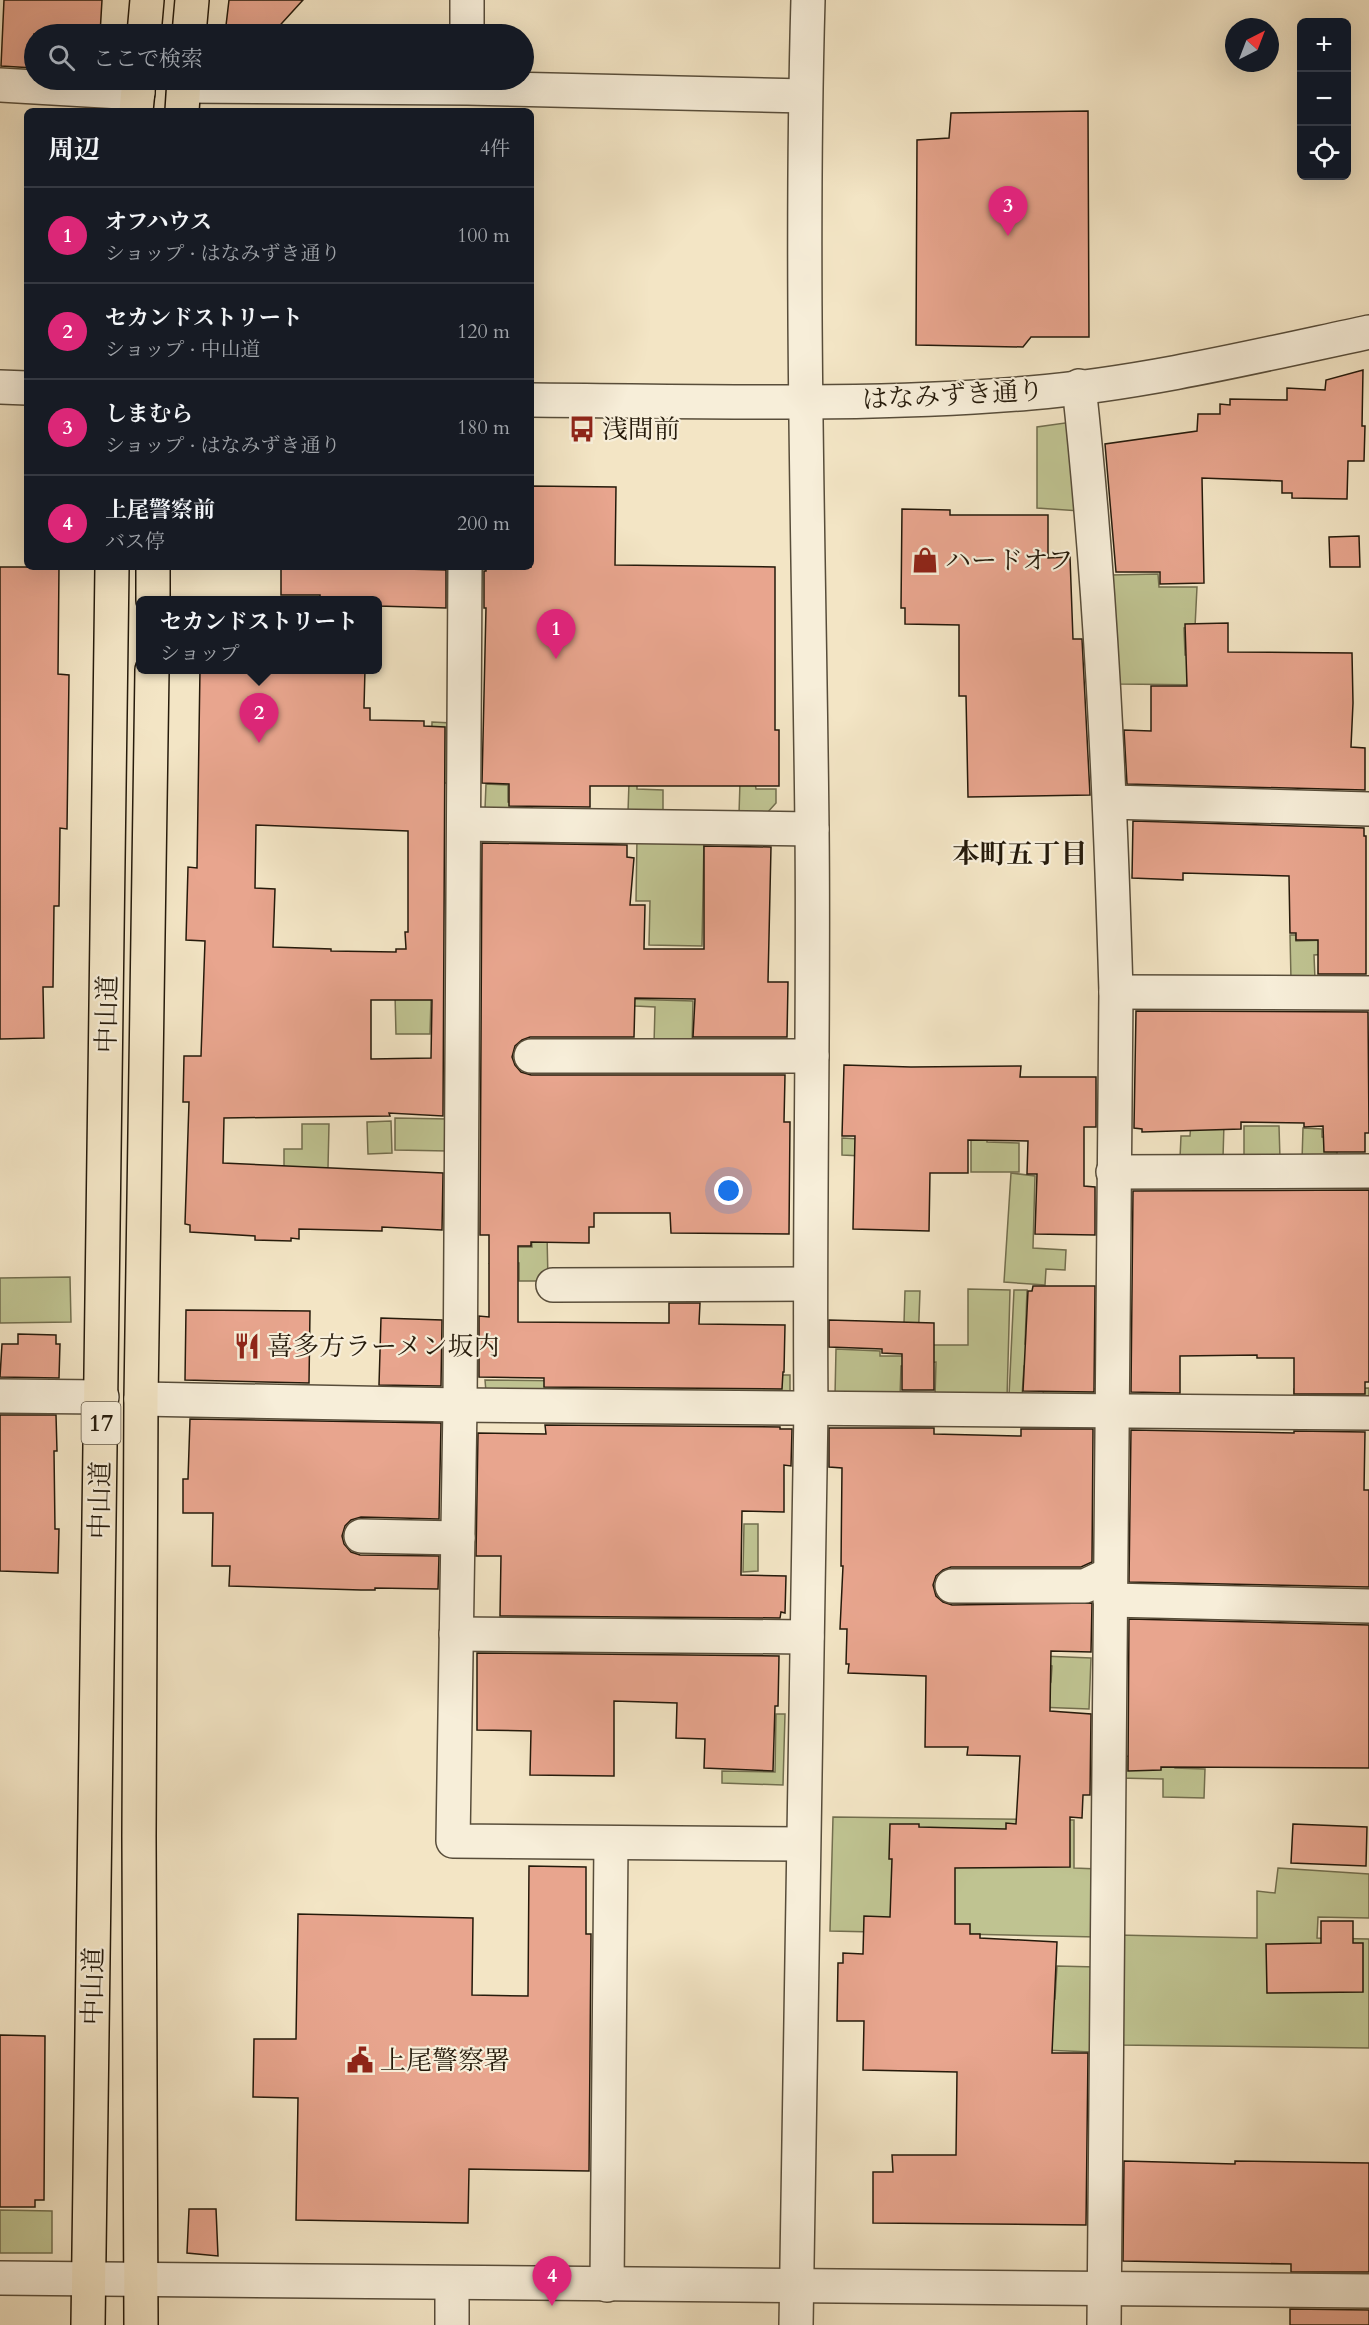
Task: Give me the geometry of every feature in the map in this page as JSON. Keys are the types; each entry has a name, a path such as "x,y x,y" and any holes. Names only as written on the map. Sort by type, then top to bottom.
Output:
{"highway":[{"path":"145,24 147,0"},
{"path":"190,24 192,0"},
{"name":"中山道","path":"88,2325 112,570"},
{"path":"153,570 153,596"},
{"name":"中山道","path":"141,2325 141,1399 152,674"}],"street":[{"path":"467,0 467,24"},
{"path":"796,2325 811,1408 812,829 805,96 808,0"},
{"path":"0,85 24,87"},
{"path":"69,90 138,95"},
{"path":"183,92 805,96"},
{"name":"はなみずき通り","path":"534,400 807,401 951,398 1031,393 1189,371 1369,332"},
{"path":"1079,386 1099,595 1110,802 1116,992 1104,2325"},
{"path":"0,387 24,388"},
{"path":"465,570 460,1405 453,1841 803,1844"},
{"path":"1110,802 1369,810"},
{"path":"464,824 812,829"},
{"path":"1116,992 1369,993"},
{"path":"531,1056 812,1056"},
{"path":"1113,1172 1369,1171"},
{"path":"553,1285 810,1284"},
{"path":"0,1396 102,1397"},
{"path":"141,1399 460,1405 1369,1413"},
{"path":"361,1536 458,1538"},
{"path":"952,1586 1110,1587 1369,1606"},
{"path":"456,1634 807,1637"},
{"path":"607,2285 610,1843"},
{"path":"0,2278 1369,2291"},
{"path":"452,2283 452,2325"}],"green space":[{"path":"1072,422 1080,511 1037,508 1037,427"},
{"path":"1158,574 1159,587 1197,587 1195,627 1184,628 1185,655 1206,655 1206,685 1120,684 1111,575"},
{"path":"432,722 452,723 451,783 431,783"},
{"path":"629,782 637,783 637,789 663,790 663,812 628,812"},
{"path":"740,782 755,782 756,789 776,789 776,803 766,814 739,814"},
{"path":"486,784 508,785 508,802 532,803 532,811 485,809"},
{"path":"637,837 704,838 702,946 649,945 650,901 636,901"},
{"path":"1290,935 1296,935 1296,941 1328,940 1328,954 1314,955 1315,980 1291,980"},
{"path":"395,994 431,999 430,1034 396,1034"},
{"path":"624,999 693,1001 692,1045 654,1044 655,1007 635,1006"},
{"path":"971,1110 987,1110 987,1142 1019,1143 1019,1172 971,1172"},
{"path":"395,1118 448,1119 448,1151 395,1150"},
{"path":"391,1121 392,1153 368,1154 367,1122"},
{"path":"1191,1122 1224,1123 1223,1158 1180,1158 1181,1136 1190,1136"},
{"path":"302,1124 329,1124 328,1168 284,1167 284,1149 302,1149"},
{"path":"1244,1126 1279,1126 1280,1159 1244,1159"},
{"path":"1303,1128 1322,1129 1322,1137 1337,1137 1337,1156 1302,1161"},
{"path":"842,1138 878,1140 907,1158 842,1155"},
{"path":"1011,1173 1035,1176 1033,1248 1066,1250 1065,1270 1046,1269 1045,1285 1004,1282"},
{"path":"531,1234 547,1234 548,1281 519,1281 519,1263 490,1263 509,1247 532,1247"},
{"path":"70,1277 71,1322 0,1323 0,1278"},
{"path":"968,1289 1010,1290 1007,1398 935,1399 936,1362 919,1363 917,1366 901,1366 900,1397 835,1396 836,1349 880,1351 880,1356 903,1356 905,1291 920,1291 918,1345 968,1345"},
{"path":"1014,1290 1027,1290 1025,1344 1041,1345 1077,1388 1101,1389 1101,1398 1043,1396 1045,1367 1024,1366 1022,1396 1009,1396"},
{"path":"768,1375 790,1375 790,1396 486,1392 485,1380 768,1383"},
{"path":"1369,1388 1369,1399 1294,1399 1294,1389"},
{"path":"744,1524 758,1524 758,1571 743,1572"},
{"path":"1042,1656 1091,1658 1089,1709 1037,1707 1051,1682 1052,1666 1041,1665"},
{"path":"776,1714 785,1714 783,1785 722,1783 722,1771 775,1772"},
{"path":"1120,1756 1175,1758 1175,1768 1205,1769 1204,1798 1163,1797 1163,1779 1119,1778"},
{"path":"833,1817 1074,1820 1074,1868 1098,1869 1097,1937 830,1931"},
{"path":"1278,1868 1369,1874 1369,1918 1318,1917 1317,1938 1369,1939 1369,2048 1117,2045 1117,1935 1257,1938 1257,1891 1275,1893"},
{"path":"1057,1966 1096,1967 1093,2052 968,2047 1025,1997 1055,1999"},
{"path":"0,2210 52,2211 52,2253 0,2253"}],"building":[{"path":"4,0 102,0 101,24 24,24 24,67 1,66"},
{"path":"229,0 303,0 281,24 226,24"},
{"path":"1088,111 1089,337 1031,337 1023,347 916,345 917,140 949,138 951,113"},
{"path":"1363,370 1364,461 1348,461 1347,499 1292,498 1292,493 1282,493 1282,481 1202,478 1204,583 1160,584 1160,572 1116,572 1105,444 1197,431 1198,414 1220,414 1220,404 1230,405 1230,399 1287,400 1287,388 1325,390 1326,380"},
{"path":"534,486 616,487 615,565 775,567 775,730 779,730 779,786 590,786 590,807 509,806 509,784 482,783 486,608 484,608 484,571 534,570"},
{"path":"902,509 950,510 950,515 1048,515 1048,558 1070,557 1073,639 1082,639 1090,795 968,797 966,696 959,696 959,625 905,624 905,608 901,608"},
{"path":"1359,536 1360,567 1330,567 1329,537"},
{"path":"0,567 59,570 58,674 69,675 67,829 60,828 59,906 54,906 53,987 43,987 44,1038 0,1039"},
{"path":"281,570 446,570 446,608 382,606 382,596 281,595"},
{"path":"1228,623 1228,652 1352,653 1351,747 1365,748 1365,790 1127,784 1124,730 1151,731 1151,686 1187,686 1185,624"},
{"path":"200,674 365,674 364,708 370,708 370,720 424,721 424,726 445,727 443,1116 389,1113 390,1116 224,1118 223,1163 443,1173 442,1230 382,1227 382,1231 299,1229 299,1239 291,1238 291,1241 255,1240 255,1236 190,1232 190,1225 185,1224 189,1102 183,1102 184,1056 201,1056 205,941 186,940 188,867 197,868","holes":["256,825 408,831 406,949 396,949 396,952 273,947 275,889 255,888","371,1000 432,1000 431,1058 371,1059"]},
{"path":"1133,821 1364,828 1364,836 1366,836 1366,974 1318,974 1318,940 1296,940 1296,933 1290,933 1289,876 1183,873 1183,880 1132,878"},
{"path":"482,843 627,845 627,857 634,858 630,905 645,905 644,949 704,949 704,846 771,847 768,982 788,982 787,1037 693,1037 695,999 635,998 634,1037 530,1037 515,1046 512,1057 521,1072 531,1075 785,1075 784,1122 790,1122 789,1234 671,1233 670,1213 594,1213 594,1227 589,1227 589,1243 531,1242 531,1246 518,1246 518,1322 669,1323 669,1303 700,1303 699,1324 785,1325 782,1389 544,1387 544,1378 479,1377 479,1316 489,1317 489,1235 480,1235"},
{"path":"1136,1011 1368,1012 1369,1133 1365,1133 1365,1152 1324,1152 1323,1126 1304,1127 1304,1123 1241,1122 1241,1129 1142,1132 1142,1129 1134,1128"},
{"path":"844,1065 1021,1066 1020,1077 1096,1077 1096,1127 1084,1127 1084,1186 1095,1187 1095,1235 1035,1234 1037,1174 1027,1174 1028,1141 968,1140 968,1173 930,1173 929,1231 853,1229 855,1136 842,1136"},
{"path":"1369,1190 1369,1382 1365,1382 1365,1394 1294,1394 1294,1358 1257,1358 1257,1355 1180,1356 1180,1393 1131,1392 1133,1191"},
{"path":"1033,1286 1095,1286 1094,1392 1023,1391 1028,1291 1032,1291"},
{"path":"186,1310 310,1311 309,1383 185,1380"},
{"path":"381,1318 442,1320 441,1386 379,1385"},
{"path":"829,1320 934,1323 934,1390 902,1390 902,1354 882,1353 882,1349 829,1347"},
{"path":"18,1334 56,1335 56,1344 60,1344 59,1378 0,1377 2,1344 18,1344"},
{"path":"0,1415 56,1415 57,1451 54,1451 55,1529 59,1529 58,1573 0,1571"},
{"path":"190,1419 441,1423 439,1519 361,1517 351,1520 345,1526 342,1536 344,1544 351,1552 360,1555 439,1556 438,1589 375,1588 375,1590 361,1590 229,1586 230,1566 212,1566 213,1513 183,1513 183,1479 188,1479"},
{"path":"545,1425 780,1427 780,1429 792,1429 791,1466 784,1465 784,1512 742,1511 741,1575 786,1576 785,1613 781,1612 780,1618 500,1616 501,1556 476,1556 478,1433 546,1434"},
{"path":"829,1428 934,1428 934,1434 1021,1436 1021,1429 1093,1429 1092,1562 1081,1567 951,1567 936,1576 933,1585 936,1596 952,1605 1092,1603 1091,1652 1051,1651 1050,1711 1091,1714 1090,1795 1083,1795 1082,1818 1070,1817 1070,1867 955,1868 955,1924 970,1924 970,1934 980,1934 980,1938 1057,1942 1052,2053 1088,2053 1086,2225 873,2223 873,2172 893,2172 892,2155 956,2155 957,2072 863,2070 864,2021 837,2021 838,1963 843,1963 843,1953 863,1954 864,1916 890,1917 892,1859 889,1859 890,1824 1006,1829 1006,1823 1016,1824 1020,1756 967,1755 968,1747 925,1747 926,1676 848,1673 847,1629 840,1629 843,1566 841,1566 842,1468 829,1467"},
{"path":"1131,1430 1365,1432 1364,1490 1369,1490 1369,1587 1129,1582"},
{"path":"1129,1619 1369,1625 1369,1768 1161,1767 1161,1770 1128,1771"},
{"path":"477,1653 779,1656 773,1771 704,1768 705,1739 676,1738 677,1703 614,1701 614,1776 530,1775 531,1731 477,1730"},
{"path":"1293,1824 1367,1827 1366,1866 1291,1863"},
{"path":"529,1866 586,1867 586,1934 591,1934 589,2171 469,2169 468,2223 296,2220 298,2098 253,2097 254,2039 296,2039 298,1914 473,1918 472,1995 528,1996"},
{"path":"1321,1921 1353,1921 1353,1943 1363,1943 1363,1992 1267,1993 1266,1944 1321,1943"},
{"path":"0,2035 45,2036 44,2200 35,2200 35,2207 0,2207"},
{"path":"1124,2161 1235,2164 1235,2161 1369,2163 1369,2272 1291,2272 1291,2264 1123,2261"},
{"path":"189,2209 216,2209 218,2256 187,2253"},
{"path":"1290,2309 1369,2310 1369,2325 1290,2325"}],"place":[{"name":"しまむら","path":"1008,236"},
{"name":"浅間前","path":"582,429"},
{"name":"ハードオフ","path":"925,560"},
{"name":"オフハウス","path":"556,659"},
{"name":"セカンドストリート","path":"259,743"},
{"name":"喜多方ラーメン坂内","path":"247,1346"},
{"name":"上尾警察署","path":"360,2060"},
{"name":"上尾警察前","path":"552,2306"}],"district":[{"name":"本町五丁目","path":"1020,854"}]}
